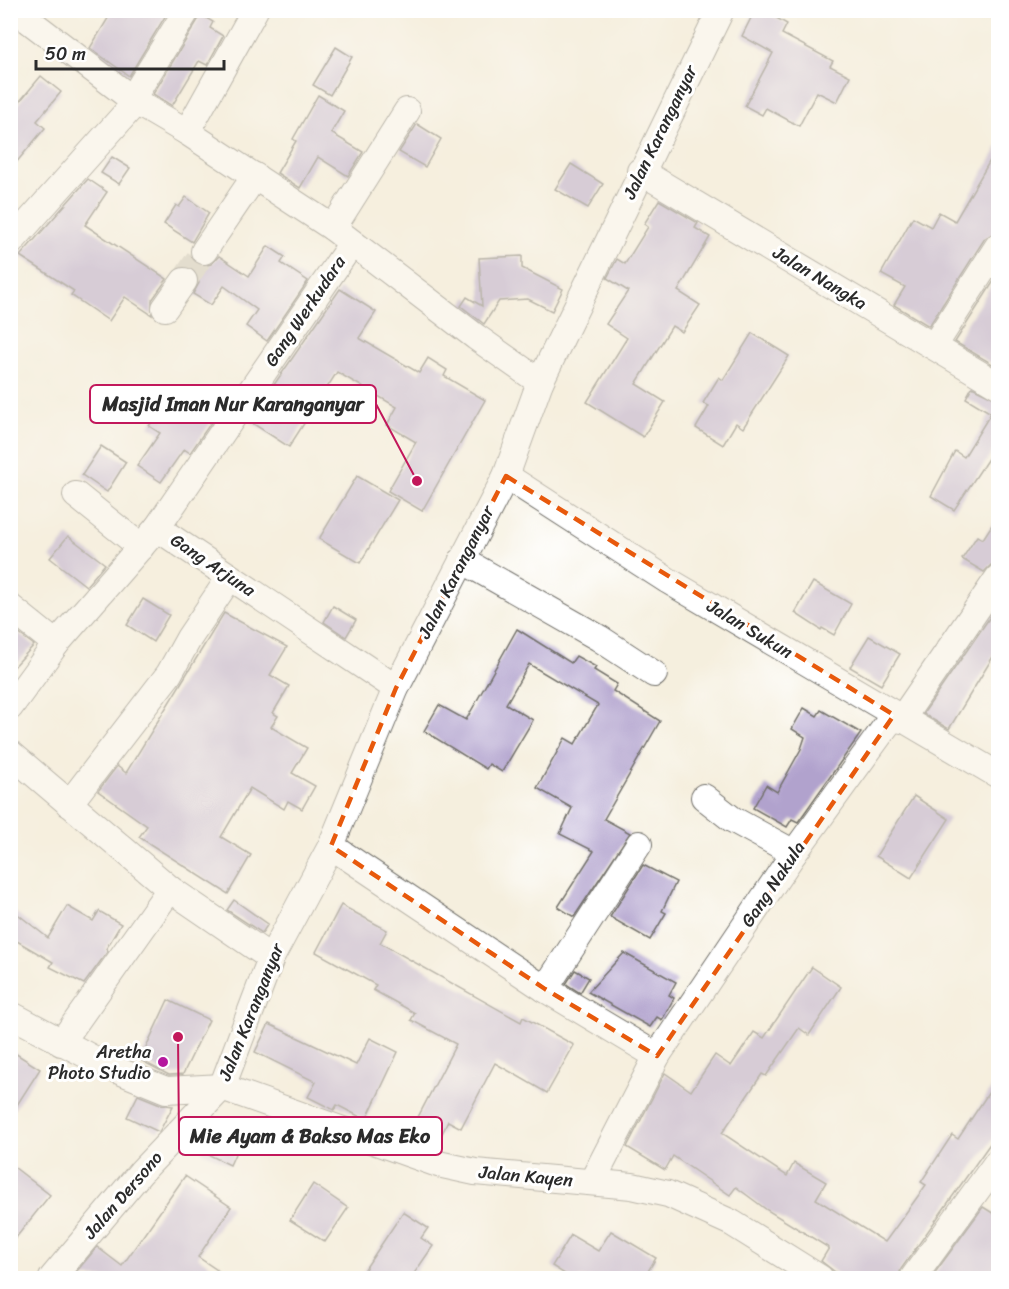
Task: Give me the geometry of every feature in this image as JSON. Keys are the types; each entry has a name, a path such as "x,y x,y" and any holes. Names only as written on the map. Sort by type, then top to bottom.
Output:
{"street":[{"path":"15,10 134,100 187,132 343,235 476,337 540,382"},
{"path":"10,243 134,100 187,10"},
{"name":"Jalan Karanganyar","path":"61,1043 166,1090 222,1087 271,958 330,846 396,688 506,476 540,382 640,171 721,10"},
{"path":"187,132 254,11"},
{"name":"Gang Werkudara","path":"149,537 343,235 407,111"},
{"name":"Jalan Nangka","path":"640,171 999,385"},
{"path":"204,251 255,176"},
{"path":"934,346 999,246"},
{"path":"165,308 184,281"},
{"name":"Jalan Sukun","path":"506,476 667,580 999,775"},
{"path":"76,495 149,537"},
{"name":"Gang Arjuna","path":"10,707 56,644 149,537 230,577 396,688"},
{"path":"462,560 599,638 654,674"},
{"path":"69,804 169,674 189,638 230,577"},
{"name":"Gang Nakula","path":"592,1182 657,1056 794,853 898,717 999,578"},
{"path":"10,607 56,644"},
{"path":"10,753 170,889 271,958"},
{"path":"704,797 732,819 794,853"},
{"path":"545,989 639,844"},
{"path":"330,846 545,989 657,1056"},
{"path":"10,1014 61,1043 170,889"},
{"name":"Jalan Kayen","path":"222,1087 438,1164 508,1176 592,1182 668,1194 740,1228 820,1278"},
{"name":"Jalan Dersono","path":"52,1278 141,1172 222,1087"},
{"path":"913,1278 999,1161"}],"highlighted area":[{"path":"506,476 894,715 657,1056 545,989 331,846 396,688"}],"building":[{"path":"113,10 169,10 129,76 90,48"},
{"path":"755,10 763,10 787,24 782,34 833,61 830,66 850,76 837,102 817,92 799,126 766,108 762,115 745,106 773,53 742,36"},
{"path":"201,15 213,22 210,28 223,36 207,65 199,61 172,106 153,94"},
{"path":"336,47 352,57 330,95 313,85"},
{"path":"41,76 61,92 37,121 45,128 10,170 10,113"},
{"path":"318,95 344,111 331,133 363,152 348,176 318,157 300,188 277,173 296,141 293,139"},
{"path":"417,124 441,139 425,167 399,152"},
{"path":"999,145 999,231 985,238 929,326 894,305 905,287 881,274 913,217 931,227 939,212 955,221"},
{"path":"112,157 130,168 119,184 101,173"},
{"path":"571,164 603,184 588,208 555,189"},
{"path":"88,179 107,192 85,225 167,279 152,300 152,315 125,297 109,321 71,295 74,291 20,256"},
{"path":"186,197 209,213 192,242 164,224 176,205 179,207"},
{"path":"659,200 698,223 695,228 710,237 678,291 700,305 682,332 672,326 636,384 665,402 643,437 587,402 627,338 606,324 628,291 607,278 617,259 625,264 648,227 644,224"},
{"path":"268,246 285,257 281,263 308,281 267,341 246,326 257,310 224,286 211,305 193,294 199,283 198,275 203,266 211,264 219,256 249,276"},
{"path":"522,256 522,268 563,289 552,311 528,299 499,301 484,324 461,306 467,297 482,306 479,258"},
{"path":"999,273 999,368 955,342"},
{"path":"340,289 376,312 359,338 419,373 428,358 447,370 444,376 485,400 422,511 388,491 416,442 387,425 397,407 337,372 289,447 249,421"},
{"path":"752,333 789,356 743,428 736,423 723,445 696,428 709,406 703,403 719,377 723,380"},
{"path":"972,387 999,400 999,442 954,510 931,496 955,451 964,457 991,413 966,398"},
{"path":"171,393 212,421 190,453 184,449 161,482 137,466 160,433 149,426"},
{"path":"101,446 126,462 107,492 82,475"},
{"path":"357,476 398,500 360,563 319,539"},
{"path":"999,514 999,563 991,565 984,572 962,559 977,536 983,539"},
{"path":"68,536 105,564 86,586 50,558"},
{"path":"813,582 851,604 834,635 822,628 821,630 795,613"},
{"path":"143,599 169,615 153,642 127,625"},
{"path":"999,604 999,647 949,729 923,714"},
{"path":"333,606 356,620 346,637 324,622"},
{"path":"224,613 287,647 270,675 289,686 273,713 278,716 271,727 307,748 292,773 315,786 302,809 288,801 284,809 250,788 221,837 251,855 228,894 139,837 147,826 98,791 117,766 126,773"},
{"path":"10,627 34,645 10,671"},
{"path":"517,629 571,663 576,656 596,667 594,670 617,684 613,691 660,721 604,819 630,833 574,917 558,907 594,851 560,834 572,808 537,788 565,738 575,744 598,705 529,664 506,704 533,720 502,772 489,764 486,769 424,731 439,705 466,720"},
{"path":"869,636 900,654 881,685 850,667"},
{"path":"804,708 817,716 821,710 861,733 798,822 792,819 787,827 753,808 766,785 777,792 801,749 805,737 792,729"},
{"path":"914,796 949,819 911,878 876,856"},
{"path":"643,865 676,882 662,911 666,913 650,940 610,917"},
{"path":"234,900 268,924 262,933 227,910"},
{"path":"341,905 387,930 380,943 521,1022 523,1017 574,1045 547,1093 495,1063 461,1128 448,1121 441,1136 415,1123 456,1044 411,1020 415,1013 373,990 376,985 316,952"},
{"path":"67,906 93,921 99,911 121,924 106,949 108,951 84,984 50,967 53,962 10,937 10,908 48,938"},
{"path":"624,953 676,982 669,995 674,998 662,1020 657,1017 650,1027 588,992"},
{"path":"812,967 841,987 809,1035 799,1028 766,1076 762,1074 722,1133 787,1176 794,1163 826,1182 816,1199 885,1242 926,1185 921,1182 952,1135 958,1139 999,1077 999,1131 901,1269 898,1278 843,1278 821,1261 829,1248 767,1210 736,1187 730,1195 673,1156 665,1170 627,1147 665,1073 691,1091 715,1055 731,1066 754,1032 764,1038"},
{"path":"575,970 589,978 580,993 566,984"},
{"path":"168,1000 209,1020 183,1074 169,1075 140,1060"},
{"path":"269,1024 356,1065 370,1038 398,1052 366,1120 337,1105 334,1110 308,1097 316,1082 255,1052"},
{"path":"10,1050 40,1069 10,1116"},
{"path":"138,1095 160,1104 173,1106 159,1132 127,1117"},
{"path":"215,1121 244,1134 230,1165 201,1151"},
{"path":"10,1164 50,1195 10,1245"},
{"path":"185,1176 231,1207 198,1257 229,1278 71,1278 97,1247 122,1266"},
{"path":"313,1184 348,1208 325,1242 290,1220"},
{"path":"983,1207 999,1217 999,1278 931,1278"},
{"path":"403,1212 428,1228 421,1238 433,1246 411,1278 359,1278"},
{"path":"611,1231 656,1258 644,1278 571,1278 552,1266 571,1235 598,1251"}],"tunnel":[{"path":"184,281 204,251"}],"place":[{"name":"Masjid Iman Nur Karanganyar","path":"417,481"},
{"name":"Mie Ayam & Bakso Mas Eko","path":"178,1037"},
{"name":"Aretha Photo Studio","path":"163,1062"}]}
